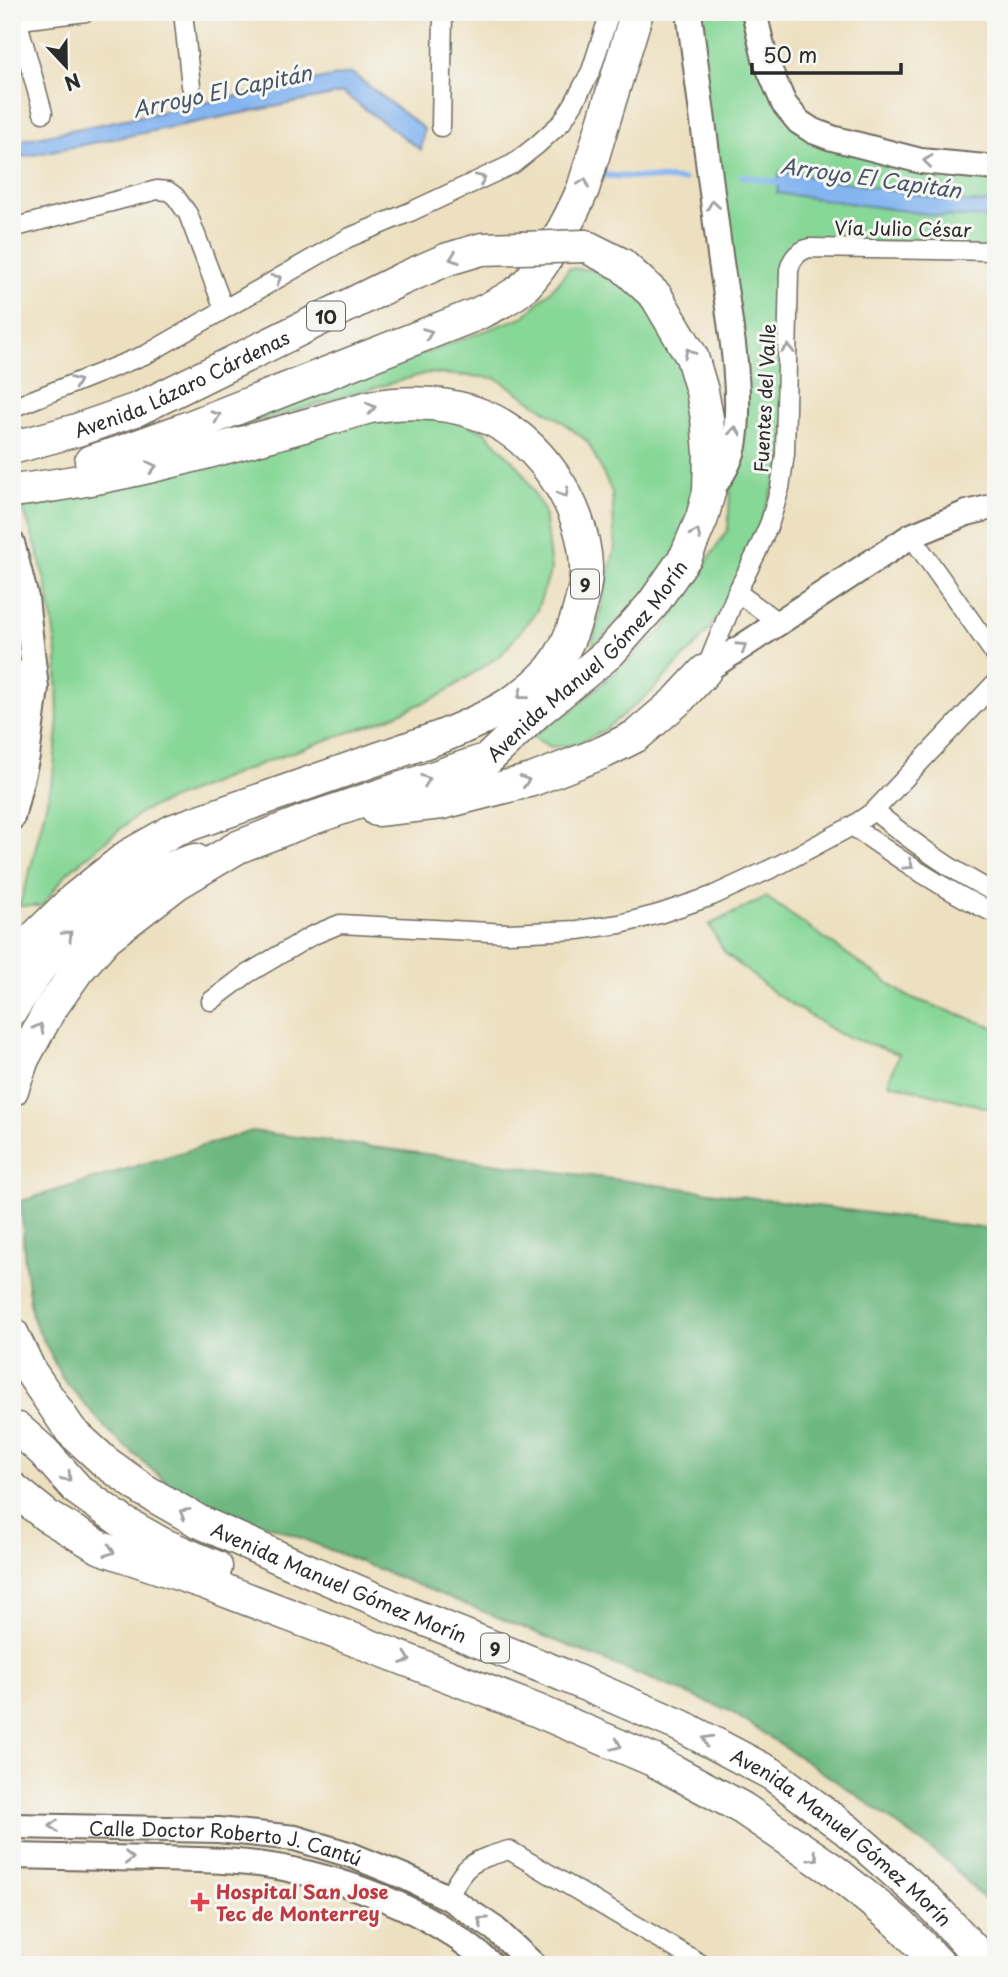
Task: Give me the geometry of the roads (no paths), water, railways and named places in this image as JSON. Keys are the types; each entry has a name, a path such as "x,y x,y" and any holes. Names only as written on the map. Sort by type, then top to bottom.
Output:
{"highway":[{"path":"12,484 118,453 182,430 477,314 520,290 536,274 574,210 583,189 637,12"},
{"name":"Avenida Lázaro Cárdenas","path":"12,447 77,430 138,409 402,279 447,260 482,249 585,246 621,264 656,296 692,357 702,391 706,418 710,453 709,492"},
{"name":"Avenida Manuel Gómez Morín","path":"12,491 117,474 194,457 370,407 398,403 430,403 460,408 484,416 530,447 550,469 568,499 583,535 586,566 585,592 570,640 552,668 523,696 485,719 443,736 174,830 128,856 74,899 27,944 12,967"},
{"name":"Avenida Manuel Gómez Morín","path":"12,1090 23,1059 49,1011 77,971 107,937 176,884 238,846 488,758 537,712 609,653 652,605 686,556 702,519 709,492"},
{"path":"313,818 442,803 532,780 604,752 636,736 678,700 705,671"},
{"path":"12,1009 38,970 63,940 130,881 238,846"},
{"name":"Avenida Manuel Gómez Morín","path":"12,1333 30,1371 71,1431 105,1462 144,1490 198,1521 289,1562 681,1726 772,1774 847,1830 929,1902 988,1965"},
{"path":"18,1429 44,1452 78,1490 123,1522 162,1544 285,1597 314,1612 355,1640"},
{"name":"Avenida Manuel Gómez Morín","path":"12,1488 47,1516 101,1548 205,1583 355,1640 536,1710 653,1760 742,1808 833,1870 899,1923 940,1965"}],"street":[{"path":"43,113 15,20 86,12"},
{"path":"183,12 191,86"},
{"path":"441,127 443,12"},
{"path":"12,408 147,354 348,238 513,163 562,122 591,71 611,12"},
{"name":"Avenida Manuel Gómez Morín","path":"689,12 734,354 736,401 734,447 728,466 709,492"},
{"path":"754,12 765,59 784,104 806,127 832,138 921,161 996,168"},
{"path":"12,228 157,190 168,191 188,214 224,310"},
{"name":"Vía Julio César","path":"809,248 996,251"},
{"name":"Fuentes del Valle","path":"705,671 737,592 770,522 780,488 785,454 789,270 797,254 809,248"},
{"path":"705,671 911,536 967,513 996,506"},
{"path":"911,536 996,656"},
{"path":"12,543 26,598 36,688 27,755 12,818"},
{"path":"737,592 779,623"},
{"path":"12,666 26,692 33,716"},
{"path":"211,1001 247,974 311,936 340,924 508,933 578,930 659,914 712,896 852,826 874,811 996,682"},
{"path":"874,811 926,853 967,879 996,893"},
{"path":"852,826 959,897 996,914"},
{"name":"Calle Doctor Roberto J. Cantú","path":"12,1826 218,1830 295,1838 351,1855 449,1898 495,1929 534,1965"},
{"path":"449,1898 457,1878 468,1866 484,1857 509,1850 703,1965"},
{"name":"Calle Doctor Roberto J. Cantú","path":"12,1856 216,1860 290,1870 340,1882 410,1910 433,1921 477,1951 492,1965"}],"water":[{"path":"352,73 424,129 421,150 343,93 12,159 12,142"},
{"path":"780,171 942,199 996,203 996,218 941,216 777,193"}],"waterway":[{"name":"Arroyo El Capitán","path":"598,175 684,180"},
{"name":"Arroyo El Capitán","path":"742,176 785,184"}],"place":[{"name":"Hospital San Jose Tec de Monterrey","path":"200,1902"}]}
